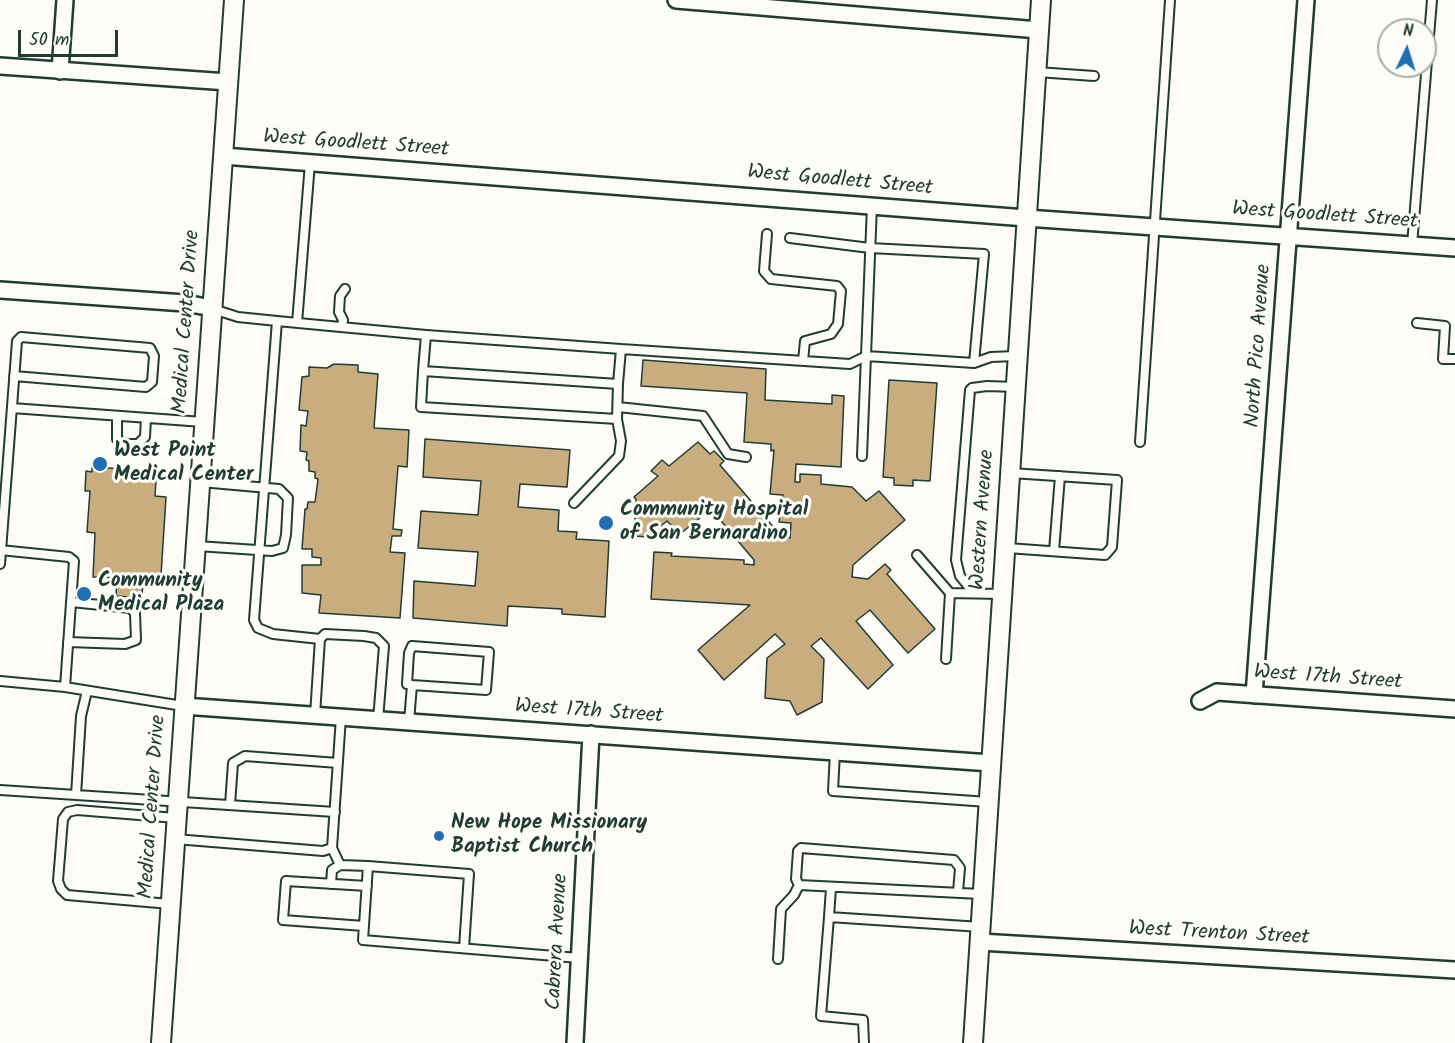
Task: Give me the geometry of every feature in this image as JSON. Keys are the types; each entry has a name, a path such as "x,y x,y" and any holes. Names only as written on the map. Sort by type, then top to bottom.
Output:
{"street":[{"path":"60,70 65,0"},
{"name":"Medical Center Drive","path":"161,1043 234,0"},
{"path":"676,0 1039,30"},
{"name":"Western Avenue","path":"973,1043 1041,0"},
{"name":"North Pico Avenue","path":"1254,695 1306,0"},
{"path":"0,66 228,82"},
{"name":"West Goodlett Street","path":"222,156 1026,218 1455,248"},
{"path":"0,290 185,303 212,308"},
{"name":"West 17th Street","path":"1200,701 1217,693 1455,709"},
{"name":"West 17th Street","path":"183,706 991,763"},
{"name":"Cabrera Avenue","path":"575,1043 591,734"},
{"name":"West Trenton Street","path":"980,934 1455,970"}],"lane":[{"path":"1140,441 1170,0"},
{"path":"1412,244 1432,0"},
{"path":"1036,72 1094,76"},
{"path":"297,323 310,162"},
{"path":"862,456 872,205"},
{"path":"767,234 764,271 771,279 837,286 841,291 838,324 831,334 805,341 803,361"},
{"path":"790,238 870,248 984,254 974,363"},
{"path":"343,323 339,312 340,296 345,289"},
{"path":"212,308 237,317 297,323 343,323 426,335 850,364 866,356 974,363 991,357 1018,356"},
{"path":"277,321 254,620 258,628 273,634 320,639"},
{"path":"1417,323 1445,326 1443,359 1455,359"},
{"path":"426,335 421,407 617,419"},
{"path":"0,564 3,485 17,342 21,337 150,348 154,356 152,382 146,387 14,376"},
{"path":"574,503 619,456 621,441 617,419 621,349"},
{"path":"423,371 618,384"},
{"path":"979,593 969,587 960,576 956,560 970,390 972,387 987,386 1016,387"},
{"path":"618,407 703,416 728,454 746,457"},
{"path":"12,408 203,422"},
{"path":"117,416 117,439 128,444 138,444 145,437 146,418"},
{"path":"1005,548 1105,555 1112,547 1117,480 1010,473"},
{"path":"1054,551 1060,476"},
{"path":"195,546 272,551 283,548 286,535 288,498 279,489 199,482"},
{"path":"1,550 69,556 74,561 65,687"},
{"path":"918,555 950,593 946,660"},
{"path":"950,593 1002,594"},
{"path":"68,642 125,644 136,639 135,613 130,608 71,602"},
{"path":"315,715 320,639 325,634 364,636 376,638 384,646 378,720"},
{"path":"412,646 489,652 486,690 412,686 407,684 409,653 412,646"},
{"path":"0,681 87,690 121,698 183,706"},
{"path":"409,722 412,686"},
{"path":"76,795 81,716 87,690"},
{"path":"340,865 332,848 341,717"},
{"path":"835,752 833,791 989,802"},
{"path":"230,805 233,763 245,756 338,763"},
{"path":"0,790 76,795 176,810"},
{"path":"170,904 67,895 61,890 58,881 63,819 68,812 77,810 176,810 230,805 335,812"},
{"path":"174,839 323,850 332,848"},
{"path":"799,885 796,879 798,851 806,847 954,860 960,868 958,892"},
{"path":"331,884 332,870 340,865 469,874 464,948"},
{"path":"368,866 363,939 579,958"},
{"path":"364,926 283,920 286,881 367,886"},
{"path":"799,885 983,894"},
{"path":"778,959 781,909 794,895 799,885"},
{"path":"831,888 821,1016 863,1020 864,1043"},
{"path":"829,918 980,934"}],"building":[{"path":"643,360 766,369 765,400 832,404 832,395 844,396 841,467 796,464 795,482 800,482 800,474 821,475 821,484 852,487 866,501 879,491 905,520 853,565 852,577 868,579 885,564 891,570 887,574 935,629 908,653 870,610 856,621 893,665 868,689 821,638 811,646 824,659 822,702 797,715 790,701 765,698 767,658 785,644 775,634 724,680 698,650 750,605 651,599 654,552 672,553 671,556 744,560 744,564 754,565 754,560 711,509 680,534 667,521 662,525 661,538 634,536 636,499 634,497 658,476 651,471 662,460 669,466 698,442 710,454 714,451 724,461 720,465 782,537 790,538 791,523 779,522 783,495 770,494 774,450 771,451 771,444 744,442 747,393 641,386"},
{"path":"334,364 358,365 358,372 378,374 374,428 409,430 407,467 398,466 393,529 402,530 401,536 392,536 390,552 405,553 400,618 319,613 321,595 302,593 302,565 321,565 321,558 312,557 312,549 302,549 305,509 307,509 308,502 315,502 318,479 315,478 315,472 309,471 309,461 306,460 307,452 300,451 301,425 306,426 308,411 299,410 302,377 309,376 309,367 327,368"},
{"path":"889,380 937,383 930,481 913,480 913,486 894,485 894,478 883,477"},
{"path":"425,439 570,450 567,487 520,484 518,507 559,510 558,531 577,532 576,539 609,541 605,617 562,614 562,609 508,606 507,626 413,618 414,581 475,586 478,552 418,548 421,511 478,515 481,481 423,477"},
{"path":"92,467 142,470 142,480 156,481 155,496 166,497 161,575 154,575 154,580 143,579 142,598 116,596 117,578 93,577 95,533 87,532 90,491 85,491 86,471 92,472"}],"place":[{"name":"West Point Medical Center","path":"100,464"},
{"name":"Community Hospital of San Bernardino","path":"606,523"},
{"name":"Community Medical Plaza","path":"84,594"},
{"name":"New Hope Missionary Baptist Church","path":"439,836"}]}
